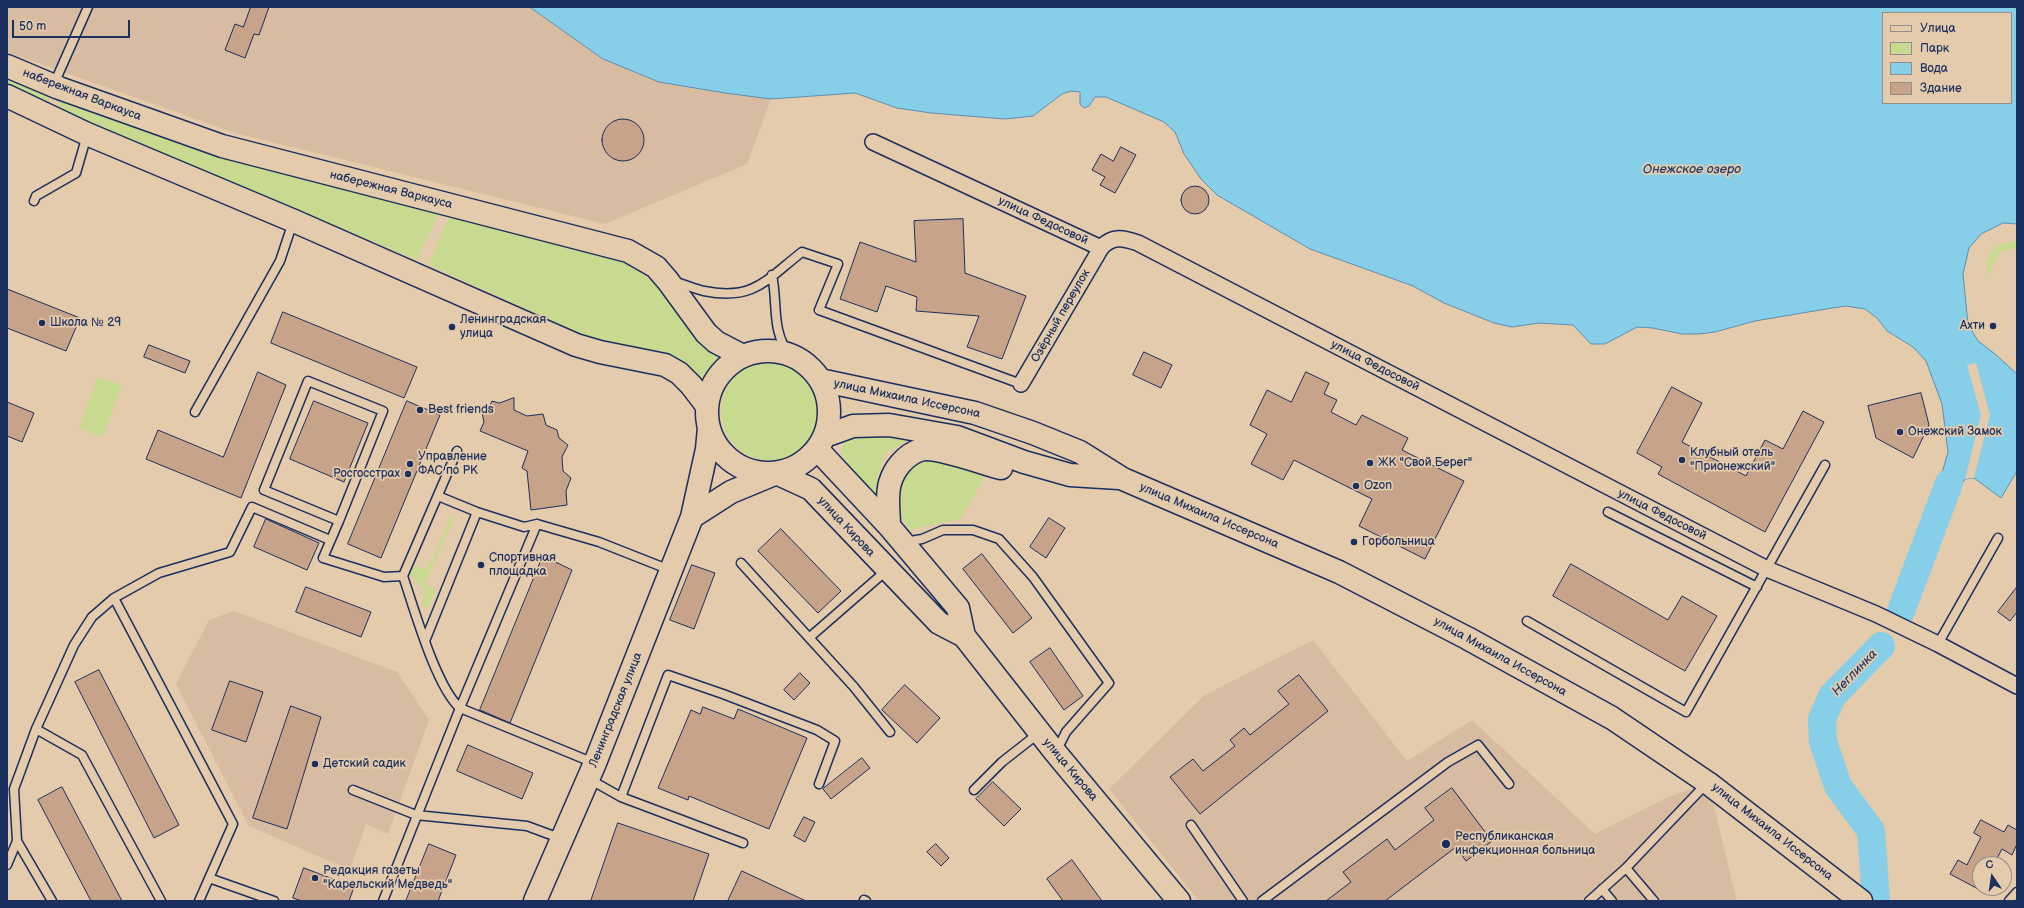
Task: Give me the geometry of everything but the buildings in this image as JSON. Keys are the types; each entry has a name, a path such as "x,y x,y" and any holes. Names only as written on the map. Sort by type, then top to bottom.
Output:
{"main road":[{"name":"набережная Варкауса","path":"7,66 57,87 222,146 504,220 615,246 628,251 656,267 706,333 716,342 743,356"},
{"path":"47,115 57,87"},
{"path":"7,96 88,134 294,221 576,345 600,352 666,365 679,373 692,385 707,406"},
{"path":"692,517 731,492 792,469 806,461 821,443 830,417 828,398 820,380 812,369 789,354 766,351 743,356 726,368 713,386 707,406 709,428 718,448 734,464 754,472 776,474"},
{"name":"улица Михаила Иссерсона","path":"820,380 976,413 1080,452 1123,479 1339,572 1460,634 1612,718 1708,783 1853,895"},
{"name":"улица Михаила Иссерсона","path":"821,443 854,426 889,425 957,437 1024,462 1070,475 1123,479"},
{"name":"Ленинградская улица","path":"535,901 592,771 692,517 707,449 709,428"},
{"name":"улица Кирова","path":"821,443 958,608 964,636"},
{"path":"889,526 890,484 895,469 906,458 921,450 945,452 1022,473 1070,475"},
{"name":"улица Кирова","path":"776,474 811,488 939,623 964,636 1039,732 1174,899"}],"street":[{"name":"улица Федосовой","path":"873,142 1101,248 1106,242 1120,238 1138,243 1767,569 1876,614 1938,644"},
{"name":"Озёрный переулок","path":"1021,384 1101,248"},
{"path":"1938,644 2017,686"}],"lane":[{"path":"57,87 88,7"},
{"path":"34,200 36,196 76,173 88,134"},
{"path":"195,412 280,261 294,221"},
{"path":"668,281 688,285 702,290 727,294 743,293 756,288 802,252 838,264 819,310 1021,384"},
{"path":"772,275 776,325 780,339 789,354"},
{"path":"339,521 264,490 308,380 383,411 339,521 323,558 384,577 403,576"},
{"path":"457,451 403,576 425,641 448,694 460,708 592,771 621,797 743,843"},
{"path":"1528,621 1686,712 1825,465"},
{"path":"438,496 477,512 524,527 537,524 599,542 671,571"},
{"path":"7,864 17,841 14,789 36,729 74,645 92,617 114,598 159,573 230,552 252,507 330,540"},
{"path":"425,641 477,512"},
{"path":"1608,512 1757,587"},
{"path":"383,901 416,815 537,524"},
{"path":"903,542 922,538 943,530 973,530 999,539 1033,577 1109,683 1066,732 1056,752"},
{"path":"1938,644 1998,538"},
{"path":"741,563 810,637 854,687 890,732"},
{"path":"810,637 888,570"},
{"path":"114,598 233,824 199,901"},
{"path":"621,797 668,675 723,694 817,730 835,741 819,784"},
{"path":"36,729 82,755 161,901"},
{"path":"974,790 1002,762 1039,732"},
{"path":"1262,901 1448,762 1478,745 1509,784"},
{"path":"1589,901 1626,868 1708,783"},
{"path":"352,790 416,815 526,826 562,839"},
{"path":"1191,824 1243,901"},
{"path":"17,841 52,901"},
{"path":"1626,868 1654,901"},
{"path":"209,878 274,901"},
{"path":"1602,889 1612,901"},
{"path":"2009,901 2017,892"}],"shaded area":[{"path":"7,7 530,7 603,59 659,82 771,99 747,164 605,224 235,133 7,52"},
{"name":"Детский садик","path":"234,611 397,672 429,720 388,834 366,824 350,870 249,826 176,684 209,620"},
{"path":"1313,640 1407,761 1472,720 1595,834 1668,797 1708,783 1737,901 1199,901 1109,789 1205,695"}],"green space":[{"path":"7,76 50,94 47,101 7,84"},
{"path":"60,101 100,114 439,212 417,260 59,110"},
{"path":"450,215 619,259 655,283 691,331 721,354 701,380 664,355 591,338 429,265"},
{"path":"2017,241 2017,249 2005,250 1997,257 1991,268 1988,279 1987,263 1991,251 1995,247 2008,242"},
{"path":"771,361 790,365 806,376 817,392 821,411 817,430 806,446 790,457 771,461 752,457 736,446 725,430 721,411 725,392 736,376 752,365"},
{"path":"98,377 122,385 102,437 79,428"},
{"path":"861,437 909,439 885,454 877,476 879,498 846,466 841,450 845,441"},
{"path":"938,461 987,474 960,519 909,530 899,510 896,494 898,487 908,471 917,462"},
{"path":"453,514 456,515 424,584 436,590 428,607 421,605 426,591 410,575 414,565 427,570"}],"water":[{"name":"Онежское озеро","path":"530,7 2017,7 2017,224 2003,223 1981,234 1969,248 1963,274 1968,324 1978,341 2017,374 2017,471 2001,498 1974,478 1965,479 1939,518 1935,519 1930,515 1948,452 1942,404 1926,361 1913,347 1887,331 1877,318 1865,309 1846,306 1832,308 1755,321 1715,332 1699,334 1682,334 1653,328 1637,327 1605,344 1591,344 1573,325 1539,323 1512,327 1494,323 1444,303 1413,286 1310,249 1217,195 1201,179 1184,154 1175,132 1164,122 1106,97 1095,97 1089,106 1084,108 1080,104 1080,92 1071,91 1062,94 1033,116 1005,119 931,113 897,108 855,93 771,99 659,82 603,59"}],"pier":[{"path":"1976,363 1990,415 1974,478 1965,479 1981,415 1967,365"}],"waterway":[{"name":"Неглинка","path":"1901,611 1949,483"},
{"name":"Неглинка","path":"1876,901 1871,831 1838,786 1823,742 1822,719 1832,696 1881,646"}],"place":[{"name":"Школа № 29","path":"42,323"},
{"name":"Ахти","path":"1993,326"},
{"name":"Ленинградская улица","path":"452,327"},
{"name":"Best friends","path":"420,410"},
{"name":"Онежский Замок","path":"1900,432"},
{"name":"Клубный отель \"Прионежский\"","path":"1682,460"},
{"name":"ЖК \"Свой Берег\"","path":"1370,463"},
{"name":"Управление ФАС по РК","path":"410,464"},
{"name":"Росгосстрах","path":"408,474"},
{"name":"Ozon","path":"1356,486"},
{"name":"Горбольница","path":"1354,542"},
{"name":"Спортивная площадка","path":"481,565"},
{"name":"Детский садик","path":"315,764"},
{"name":"Республиканская инфекционная больница","path":"1446,844"},
{"name":"Редакция газеты \"Карельский Медведь\"","path":"315,878"}]}
